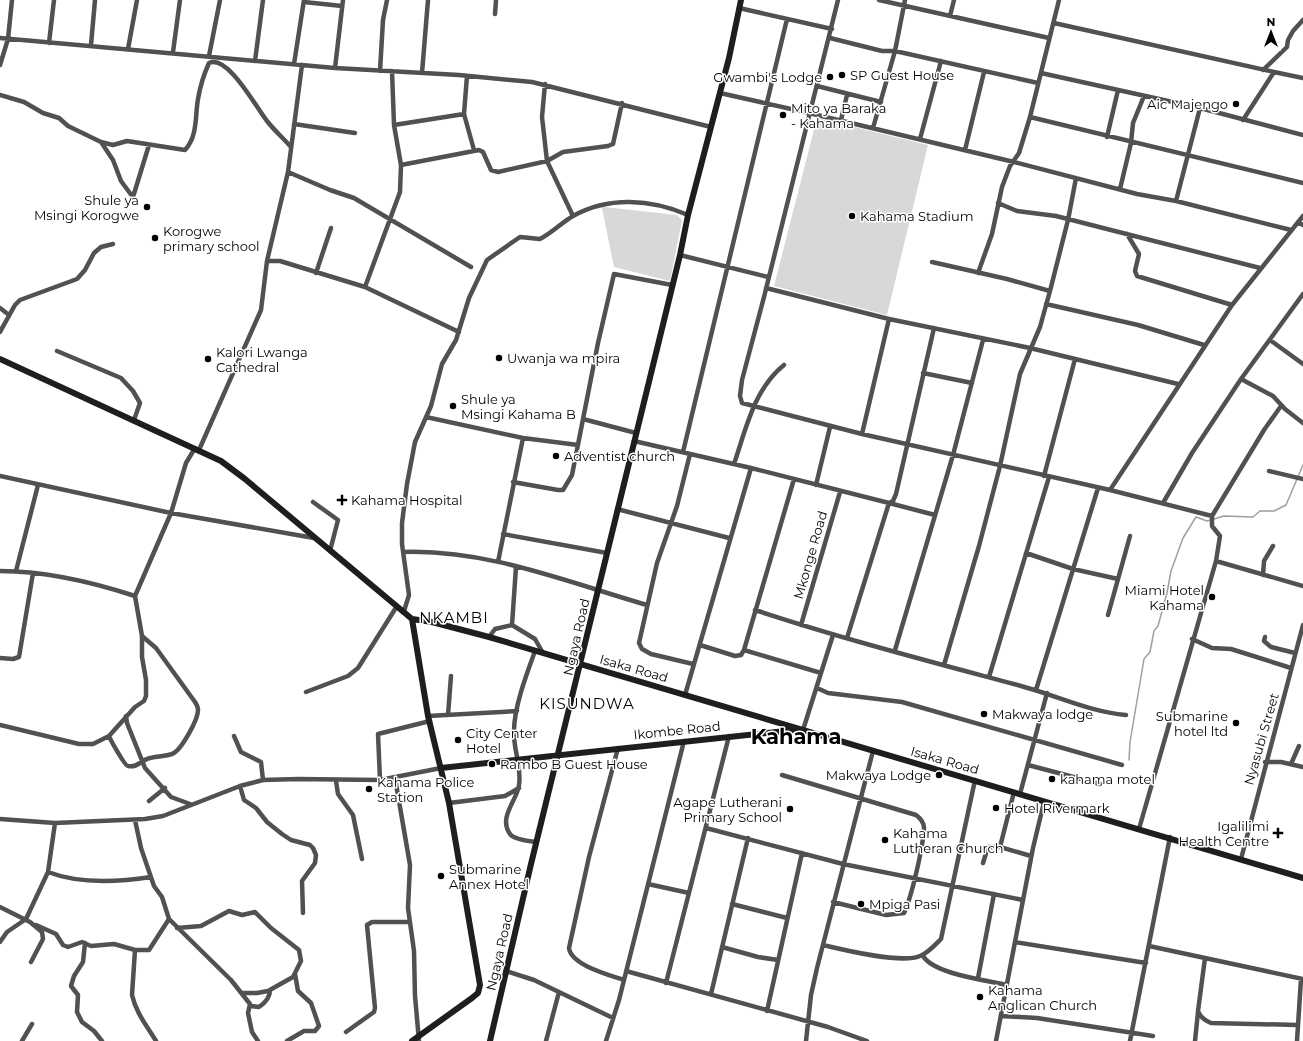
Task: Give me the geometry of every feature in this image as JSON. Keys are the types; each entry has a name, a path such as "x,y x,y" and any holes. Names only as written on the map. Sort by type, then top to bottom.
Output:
{"street":[{"path":"0,65 8,39 12,0"},
{"path":"49,43 54,0"},
{"path":"91,45 96,0"},
{"path":"128,49 137,0"},
{"path":"173,52 180,0"},
{"path":"209,56 220,0"},
{"path":"255,61 264,0"},
{"path":"335,68 343,0"},
{"path":"380,71 381,45 387,0"},
{"path":"422,73 428,0"},
{"path":"495,14 496,0"},
{"name":"Ngaya Road","path":"490,1041 536,842 581,664 617,509 680,255 688,215 720,93 741,0"},
{"path":"838,0 830,38 809,112 740,387 742,403 830,427 1110,490 1212,516"},
{"path":"879,0 1049,38"},
{"path":"873,128 895,51 904,0"},
{"path":"950,16 954,0"},
{"path":"978,273 992,234 998,203 1010,166 1014,162 1019,152 1030,117 1059,0"},
{"path":"294,64 304,1 342,6"},
{"path":"739,8 832,29"},
{"path":"683,452 726,267 787,19"},
{"path":"1263,70 1287,47 1288,40 1293,31 1303,20"},
{"path":"1054,22 1303,78"},
{"path":"0,38 173,52 335,68 467,76 546,84 711,127"},
{"path":"830,38 882,51 895,51 1038,83"},
{"path":"0,95 24,102 43,113 59,118 68,126 101,142 112,145 127,142 182,150 187,148 194,129 198,100 206,70 209,63 214,61 221,64 239,80 268,122 290,146"},
{"path":"920,139 941,61"},
{"path":"0,725 79,744 93,744 109,736 146,696 146,680 142,657 142,636 136,596 171,513 186,463 197,449 261,310 267,261 288,172 290,146 302,65"},
{"path":"365,287 400,192 401,165 394,124 392,72"},
{"path":"965,150 984,72"},
{"path":"1243,120 1274,72"},
{"path":"1041,73 1200,108 1303,135"},
{"path":"467,76 464,114 474,150"},
{"path":"546,84 542,117 547,161 573,216"},
{"path":"816,86 847,95 881,102"},
{"path":"1106,137 1118,90"},
{"path":"720,93 809,112 1291,230"},
{"path":"841,120 847,95"},
{"path":"1120,189 1131,143 1133,123 1144,96"},
{"path":"401,165 474,150 483,152 491,170 498,172 547,161 563,152 608,146 613,144 622,103"},
{"path":"1176,201 1200,108"},
{"path":"394,124 464,114"},
{"path":"1030,117 1106,137 1303,183"},
{"path":"294,124 355,133"},
{"path":"101,142 122,181 134,198 149,145"},
{"path":"288,172 330,190 354,198 391,218 471,266"},
{"path":"944,665 979,546 1000,466 1020,374 1040,327 1050,291 1068,220 1076,178"},
{"path":"404,611 409,595 403,552 402,523 412,454 431,406 442,364 453,346 459,332 469,298 487,260 520,237 542,238 573,216 607,203 653,203 666,206 688,215"},
{"path":"998,203 1017,212 1045,214 1260,268"},
{"path":"1110,490 1178,384 1232,305 1303,216"},
{"path":"1298,222 1303,226"},
{"path":"316,273 331,228"},
{"path":"1126,234 1139,254 1135,271 1137,276 1232,305"},
{"path":"0,332 20,300 77,279 85,270 94,253 101,246 113,244"},
{"path":"680,255 768,277"},
{"path":"267,261 280,261 365,287 459,332"},
{"path":"932,262 1028,284 1050,291"},
{"path":"513,482 563,490 572,475 598,343 614,274 672,285"},
{"path":"766,288 889,319 983,340 1030,348 1178,384"},
{"path":"1163,503 1192,453 1241,378 1301,302 1303,294"},
{"path":"1046,304 1138,325 1204,345"},
{"path":"0,308 10,315"},
{"path":"862,434 889,319"},
{"path":"847,638 889,503 896,494 934,328"},
{"path":"894,650 935,515 983,340"},
{"path":"1270,340 1303,364"},
{"path":"57,351 120,378 133,391 140,403 134,420"},
{"path":"0,359 221,461 245,479 412,619 429,719 449,803 480,985 478,993 472,998 419,1038 412,1041"},
{"path":"1044,476 1076,359"},
{"path":"734,464 753,406 776,371 784,365"},
{"path":"923,373 972,383"},
{"path":"1241,378 1273,396 1281,406 1303,423"},
{"path":"1139,829 1192,639 1216,561 1220,536 1212,526 1212,516 1264,430 1281,406"},
{"path":"426,417 523,438 578,445"},
{"path":"583,419 636,433"},
{"path":"816,485 830,427"},
{"path":"498,562 523,438"},
{"path":"634,440 935,515"},
{"path":"690,454 677,506 657,563 640,639 642,650 651,654 693,664"},
{"path":"685,695 750,468"},
{"path":"1269,471 1303,479"},
{"path":"0,476 171,513 316,538"},
{"path":"989,678 1049,477"},
{"path":"700,645 735,656 741,655 744,650 794,479"},
{"path":"16,571 38,485"},
{"path":"1036,690 1098,488"},
{"name":"Mkonge Road","path":"801,625 840,492"},
{"path":"314,502 338,520 330,551"},
{"path":"617,509 729,538"},
{"path":"503,534 607,552"},
{"path":"1108,615 1130,536"},
{"path":"1263,575 1264,561 1273,546"},
{"path":"403,552 428,551 450,553 498,562 647,605"},
{"path":"1026,553 1074,568 1118,579"},
{"path":"1216,561 1303,586"},
{"path":"512,625 516,566"},
{"path":"0,571 33,573 103,585 136,596"},
{"path":"0,658 13,660 19,657 33,573"},
{"path":"306,692 348,676 358,668 397,606"},
{"path":"755,610 832,635 894,650 1036,690 1084,706 1126,715"},
{"name":"Isaka Road","path":"412,619 432,622 581,664 975,780 1044,802 1170,837 1303,878"},
{"path":"488,637 495,630 512,625 535,639 543,653"},
{"name":"Nyasubi Street","path":"1241,859 1265,762 1303,626"},
{"path":"801,730 821,673 832,635"},
{"path":"109,736 117,748 124,764 128,766 136,766 143,763 148,758 172,754 176,751 192,728 198,709 195,702 156,648 142,636"},
{"path":"1265,637 1264,641 1267,645 1295,653"},
{"path":"1192,639 1212,648 1231,649 1291,668"},
{"path":"744,650 821,673"},
{"path":"534,651 517,711 514,728 517,759 521,772 519,787 508,812 507,823 510,834 513,836 536,842"},
{"path":"448,715 451,676"},
{"path":"816,688 828,694 902,702 1122,765"},
{"path":"1000,847 1028,764 1047,694"},
{"path":"380,780 378,734 381,732 448,715 517,711"},
{"path":"126,716 127,723 143,763 176,800 190,804"},
{"name":"Ikombe Road","path":"441,768 558,754 801,730"},
{"path":"234,736 241,752 261,762 263,780"},
{"path":"666,983 729,736"},
{"path":"606,1041 624,980 684,741"},
{"path":"1291,764 1299,746"},
{"path":"618,748 589,857 569,948 572,957 582,964 624,980"},
{"path":"806,1041 811,994 833,902 873,751"},
{"path":"1265,762 1291,764 1303,767"},
{"path":"1028,764 1100,784"},
{"path":"0,819 55,823 135,820 163,816 190,804 240,786 263,780 380,780 441,768"},
{"path":"782,775 861,797 916,815 924,826 907,906 901,915 886,915 833,902"},
{"path":"395,778 410,866 408,908 419,1038"},
{"path":"823,945 852,952 889,957 914,958 922,956 941,939 975,780"},
{"path":"336,781 338,794 353,815 362,859"},
{"path":"240,786 244,800 256,808 267,822 291,840 310,845 313,848 316,855 315,863 302,881 303,913"},
{"path":"449,803 505,796 519,787"},
{"path":"149,801 165,788"},
{"path":"996,1041 1031,856 1044,802"},
{"path":"135,820 141,848 154,886 162,897 169,919 242,992 251,1006"},
{"path":"0,942 7,932 26,919 48,872 55,823"},
{"path":"706,828 843,864 1023,900"},
{"path":"1130,1041 1170,837"},
{"path":"711,994 748,838"},
{"path":"983,863 988,847 1000,847 1031,856"},
{"path":"766,1010 802,853"},
{"path":"48,872 60,877 122,882 151,877"},
{"path":"648,884 689,893"},
{"path":"978,978 994,894"},
{"path":"732,904 787,918"},
{"path":"0,907 56,934 63,945 68,947 72,947 80,942 91,946 114,944 135,950 150,949 163,925 169,919"},
{"path":"177,928 201,926 229,911 242,915 255,912 271,928 299,950 301,961 295,974 270,990 257,993 242,992"},
{"path":"346,1032 374,1012 375,1008 367,925 372,922 410,922"},
{"path":"31,962 43,939 42,932 36,925"},
{"path":"1015,942 1146,963"},
{"path":"85,943 83,962 74,976 71,986 78,995 77,1012 82,1022 94,1031 102,1041"},
{"path":"1149,946 1302,979 1297,1025 1297,1041"},
{"path":"722,947 758,957 778,960"},
{"path":"135,950 132,996 133,1002 142,1022 156,1041"},
{"path":"922,956 926,962 941,970 1007,985"},
{"path":"1195,1041 1205,958"},
{"path":"506,971 534,980 613,1018"},
{"path":"626,971 828,1027 868,1041"},
{"path":"287,1041 304,1030 315,1031 319,1026 311,1003 298,991 295,974"},
{"path":"251,1006 259,1007 262,1005 270,995 270,990"},
{"path":"546,1041 559,992"},
{"path":"251,1006 248,1013 252,1032 258,1041"},
{"path":"1198,1011 1202,1018 1211,1023 1297,1025"},
{"path":"1001,1016 1037,1018 1132,1034 1153,1036"},
{"path":"22,1041 32,1024"}],"shaded area":[{"name":"Kahama Stadium","path":"817,118 928,145 887,315 774,286"},
{"path":"602,208 677,215 682,220 670,281 614,267"}],"waterway":[{"path":"1129,760 1130,742 1144,659 1150,652 1154,631 1158,626 1167,593 1171,571 1183,538 1196,517 1207,521 1224,516 1253,517 1260,511 1274,511 1286,505 1303,465"}],"place":[{"name":"SP Guest House","path":"842,75"},
{"name":"Gwambi's Lodge","path":"830,77"},
{"name":"Aic Majengo","path":"1236,104"},
{"name":"Mito ya Baraka - Kahama","path":"783,115"},
{"name":"Shule ya Msingi Korogwe","path":"147,207"},
{"name":"Kahama Stadium","path":"852,216"},
{"name":"Korogwe primary school","path":"155,238"},
{"name":"Uwanja wa mpira","path":"499,358"},
{"name":"Kalori Lwanga Cathedral","path":"208,359"},
{"name":"Shule ya Msingi Kahama B","path":"453,406"},
{"name":"Adventist church","path":"556,456"},
{"name":"Kahama Hospital","path":"342,500"},
{"name":"Miami Hotel Kahama","path":"1212,597"},
{"name":"Makwaya lodge","path":"984,714"},
{"name":"Submarine hotel ltd","path":"1236,723"},
{"name":"City Center Hotel","path":"458,740"},
{"name":"Rambo B Guest House","path":"492,764"},
{"name":"Makwaya Lodge","path":"939,775"},
{"name":"kahama motel","path":"1052,779"},
{"name":"Kahama Police Station","path":"369,789"},
{"name":"Hotel Rivermark","path":"996,808"},
{"name":"Agape Lutherani Primary School","path":"790,809"},
{"name":"Igalilimi Health Centre","path":"1278,833"},
{"name":"Kahama Lutheran Church","path":"885,840"},
{"name":"Submarine Annex Hotel","path":"441,876"},
{"name":"Mpiga Pasi","path":"861,904"},
{"name":"Kahama Anglican Church","path":"980,997"}],"district":[{"name":"NKAMBI","path":"454,618"},
{"name":"KISUNDWA","path":"587,704"},
{"name":"Kahama","path":"796,737"}]}
